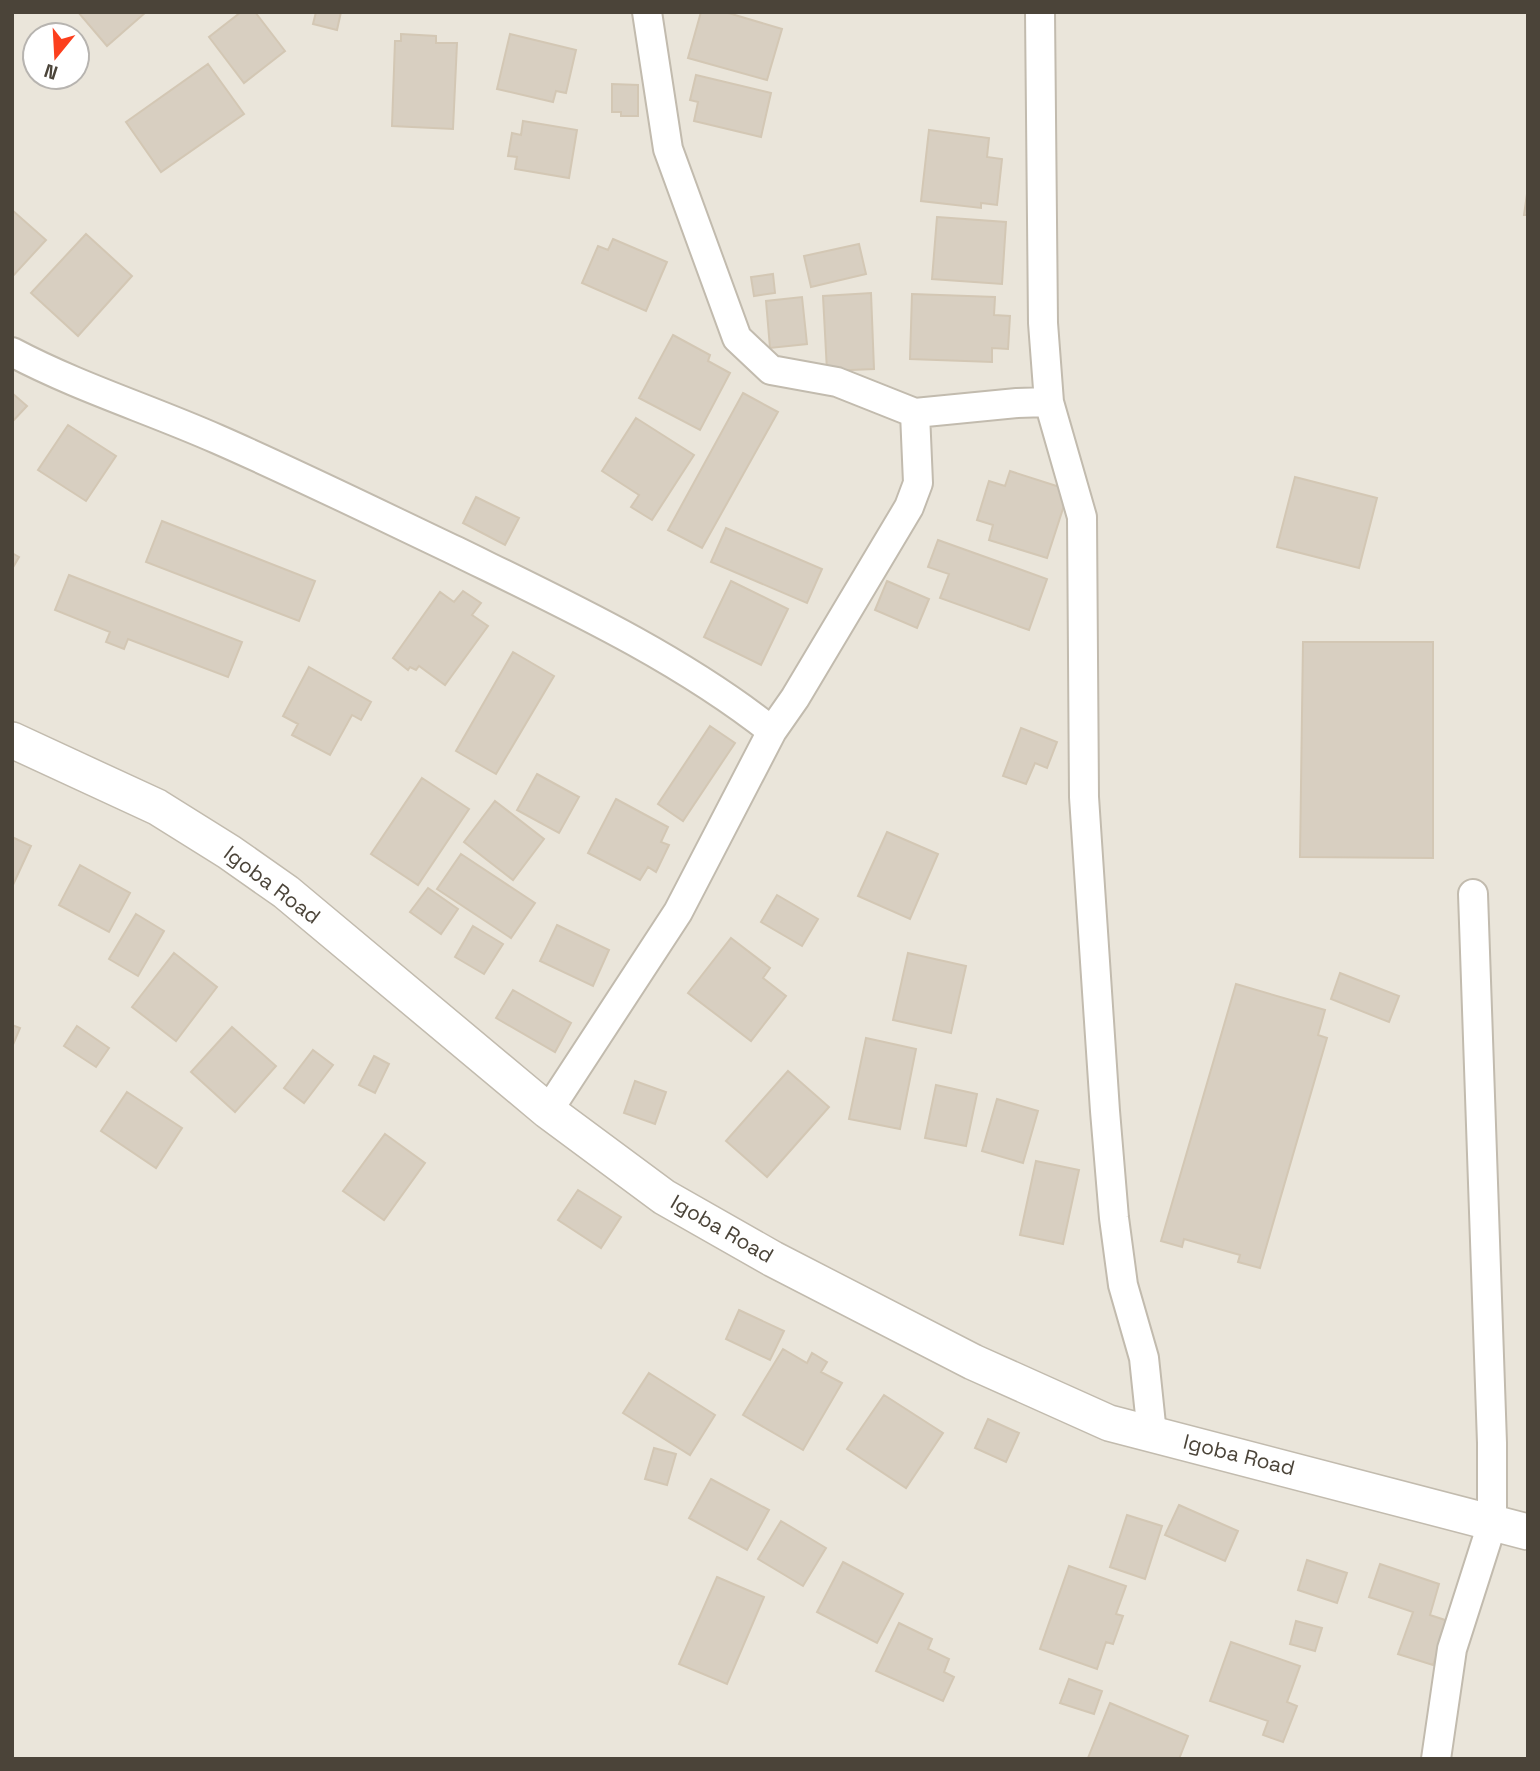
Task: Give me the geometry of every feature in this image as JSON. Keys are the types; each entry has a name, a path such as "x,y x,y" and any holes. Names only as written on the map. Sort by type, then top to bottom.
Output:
{"street":[{"path":"647,12 668,149 737,338 771,370 837,382 915,413 1017,402 1049,402"},
{"path":"1040,12 1042,310 1049,402 1082,517 1084,797 1105,1111 1117,1245 1123,1285 1144,1358 1152,1434"},
{"path":"12,352 48,371 227,443 514,579 675,666 737,703 772,731"},
{"path":"548,1111 678,912 772,731 795,698 909,507 918,483 919,445 915,413"},
{"name":"Igoba Road","path":"12,740 158,807 241,860 286,892 548,1111 664,1197 773,1259 973,1362 1109,1423 1204,1445 1528,1532"},
{"path":"1436,1759 1452,1649 1492,1524 1492,1443 1472,894"}],"shaded area":[{"path":"12,12 1528,12 1528,1759 12,1759"}],"building":[{"path":"78,12 146,12 107,46 91,27 91,21 86,21"},
{"path":"241,12 255,12 285,51 244,83 209,37"},
{"path":"316,12 341,12 337,30 313,24"},
{"path":"701,12 725,12 782,29 767,80 688,58"},
{"path":"401,34 436,36 436,43 457,43 453,129 392,126 395,41 401,41"},
{"path":"510,34 576,50 566,93 556,91 553,102 497,89"},
{"path":"208,64 244,114 161,172 126,122"},
{"path":"696,75 771,93 761,137 694,121 698,102 690,100"},
{"path":"612,84 638,85 638,116 621,116 621,112 612,112"},
{"path":"523,121 577,130 569,178 515,169 517,157 508,156 512,133 521,135"},
{"path":"929,130 989,138 987,157 1002,159 997,205 981,203 981,208 921,201"},
{"path":"1528,187 1528,215 1524,215"},
{"path":"12,210 46,240 12,277"},
{"path":"937,217 1006,222 1002,284 932,279"},
{"path":"86,234 132,276 78,336 31,293"},
{"path":"613,239 667,262 646,311 582,283 598,246 608,250"},
{"path":"859,244 866,274 811,287 804,256"},
{"path":"773,274 775,293 754,296 751,277"},
{"path":"871,293 874,369 827,371 823,296"},
{"path":"912,294 995,297 994,315 1010,316 1008,349 992,348 992,362 910,359"},
{"path":"802,297 807,344 770,348 766,301"},
{"path":"673,335 710,355 708,361 730,373 700,430 639,398"},
{"path":"12,393 27,406 12,422"},
{"path":"743,393 778,412 702,548 668,530"},
{"path":"636,418 694,455 652,520 631,507 639,495 602,471"},
{"path":"68,425 116,456 86,501 38,470"},
{"path":"1010,471 1069,490 1047,558 989,540 993,525 977,520 989,481 1005,486"},
{"path":"1295,477 1377,498 1359,568 1277,547"},
{"path":"476,497 519,518 505,545 463,523"},
{"path":"162,521 315,581 299,621 146,562"},
{"path":"726,528 822,569 807,603 711,562"},
{"path":"938,540 1047,579 1029,630 940,598 949,574 928,567"},
{"path":"12,553 19,557 12,569"},
{"path":"69,575 242,642 228,677 128,639 124,649 106,642 110,632 55,610"},
{"path":"731,581 788,609 761,665 704,637"},
{"path":"887,581 929,599 917,628 875,610"},
{"path":"463,591 481,603 472,615 488,626 445,685 419,666 416,670 410,667 408,670 393,658 440,592 454,602"},
{"path":"1303,642 1433,642 1433,858 1300,857"},
{"path":"513,652 554,676 496,774 456,751"},
{"path":"309,667 371,702 361,720 352,715 330,755 292,735 298,724 283,716"},
{"path":"710,726 735,743 683,821 658,804"},
{"path":"1021,728 1057,742 1047,768 1035,763 1026,784 1003,776"},
{"path":"537,774 579,797 559,833 517,810"},
{"path":"422,778 469,809 418,885 371,854"},
{"path":"616,799 668,827 661,842 669,845 656,872 648,867 640,880 588,853"},
{"path":"495,801 544,839 513,880 464,842"},
{"path":"887,832 938,854 910,919 858,896"},
{"path":"12,837 31,846 12,887"},
{"path":"461,854 535,903 511,938 437,889"},
{"path":"80,865 130,893 109,932 59,905"},
{"path":"428,888 458,909 441,934 410,912"},
{"path":"777,895 818,919 802,946 761,922"},
{"path":"136,914 164,931 138,976 109,959"},
{"path":"557,925 609,950 593,986 540,961"},
{"path":"473,926 503,944 484,974 455,957"},
{"path":"731,938 770,968 763,978 786,996 751,1041 688,993"},
{"path":"174,953 217,987 176,1041 132,1007"},
{"path":"908,953 966,966 951,1033 893,1020"},
{"path":"1340,973 1399,996 1389,1022 1331,999"},
{"path":"1236,984 1325,1010 1318,1035 1327,1038 1260,1268 1238,1262 1240,1255 1184,1239 1182,1247 1161,1241"},
{"path":"513,990 571,1023 555,1052 496,1018"},
{"path":"12,1025 20,1028 12,1047"},
{"path":"77,1026 109,1048 96,1067 64,1046"},
{"path":"232,1027 276,1066 235,1112 191,1072"},
{"path":"866,1038 916,1049 900,1129 849,1119"},
{"path":"313,1050 333,1065 304,1103 284,1088"},
{"path":"374,1056 389,1064 375,1093 359,1085"},
{"path":"788,1071 829,1107 767,1177 726,1141"},
{"path":"635,1081 666,1092 655,1124 624,1113"},
{"path":"936,1085 977,1094 966,1146 925,1138"},
{"path":"127,1092 182,1128 156,1168 101,1131"},
{"path":"997,1099 1038,1111 1023,1163 982,1151"},
{"path":"385,1134 425,1163 384,1220 343,1191"},
{"path":"1036,1161 1079,1170 1063,1244 1020,1235"},
{"path":"578,1190 621,1217 601,1248 558,1220"},
{"path":"739,1310 784,1331 770,1360 726,1339"},
{"path":"783,1349 807,1363 812,1353 827,1362 821,1372 842,1383 803,1450 743,1415"},
{"path":"649,1373 715,1415 690,1455 623,1413"},
{"path":"884,1395 943,1433 906,1488 847,1449"},
{"path":"988,1419 1019,1433 1006,1462 975,1448"},
{"path":"654,1448 676,1454 667,1485 645,1479"},
{"path":"711,1479 769,1510 747,1550 689,1518"},
{"path":"1179,1505 1238,1531 1225,1561 1165,1535"},
{"path":"1127,1515 1162,1526 1145,1579 1110,1567"},
{"path":"781,1521 826,1548 803,1586 758,1559"},
{"path":"1307,1560 1347,1573 1337,1603 1298,1590"},
{"path":"843,1562 903,1594 877,1643 817,1612"},
{"path":"1380,1564 1439,1584 1430,1615 1448,1621 1433,1665 1398,1654 1413,1612 1369,1597"},
{"path":"1069,1566 1126,1586 1116,1614 1123,1616 1113,1644 1106,1642 1097,1669 1040,1649"},
{"path":"717,1577 764,1597 727,1684 679,1664"},
{"path":"1296,1621 1322,1628 1315,1651 1290,1644"},
{"path":"899,1623 932,1639 928,1649 949,1659 944,1672 954,1677 943,1701 876,1671"},
{"path":"1231,1642 1300,1666 1287,1702 1297,1706 1283,1742 1263,1735 1268,1721 1210,1701"},
{"path":"1069,1679 1102,1691 1094,1714 1060,1703"},
{"path":"1110,1703 1188,1736 1179,1759 1088,1758"}]}
